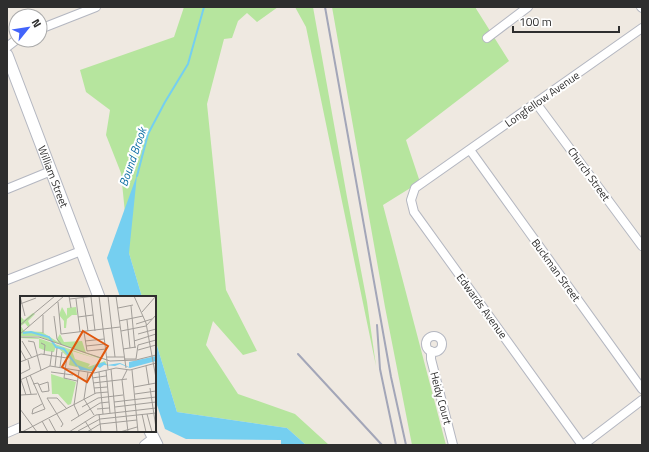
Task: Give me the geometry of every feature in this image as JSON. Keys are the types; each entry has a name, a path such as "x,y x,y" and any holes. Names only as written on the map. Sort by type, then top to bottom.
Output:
{"main road":[{"name":"William Street","path":"7,55 99,296"}],"street":[{"path":"48,26 96,7"},
{"path":"487,38 528,7"},
{"name":"Longfellow Avenue","path":"441,170 642,28"},
{"name":"Church Street","path":"536,103 642,246"},
{"name":"Buckman Street","path":"470,150 642,389"},
{"name":"Edwards Avenue","path":"441,170 415,188 411,200 414,212 582,445"},
{"path":"7,189 51,171"},
{"path":"7,280 81,251"},
{"name":"Heidy Court","path":"431,351 430,359 453,445"},
{"path":"582,445 642,400"},
{"path":"7,433 20,427"}],"green space":[{"path":"184,7 278,7 257,22 247,13 238,21 232,38 224,39 207,104 226,290 257,351 243,355 213,321 206,345 238,394 295,414 329,445 306,445 287,428 177,412 156,342 156,296 142,296 129,253 121,173 106,135 110,110 86,92 80,70 174,37"},
{"path":"295,7 313,7 367,302 376,366 306,27"},
{"path":"332,7 475,7 509,61 406,140 420,182 383,205 446,445 412,445 385,307"}],"water":[{"path":"137,175 129,253 142,296 120,296 107,258"},
{"path":"156,342 177,412 287,428 306,445 281,445 281,440 186,439 165,429 156,402"}],"waterway":[{"name":"Bound Brook","path":"137,176 148,134 188,64 204,7"}],"railway":[{"path":"325,7 391,377 406,445"},
{"path":"377,325 380,369 396,445"},
{"path":"298,354 382,445"}]}
